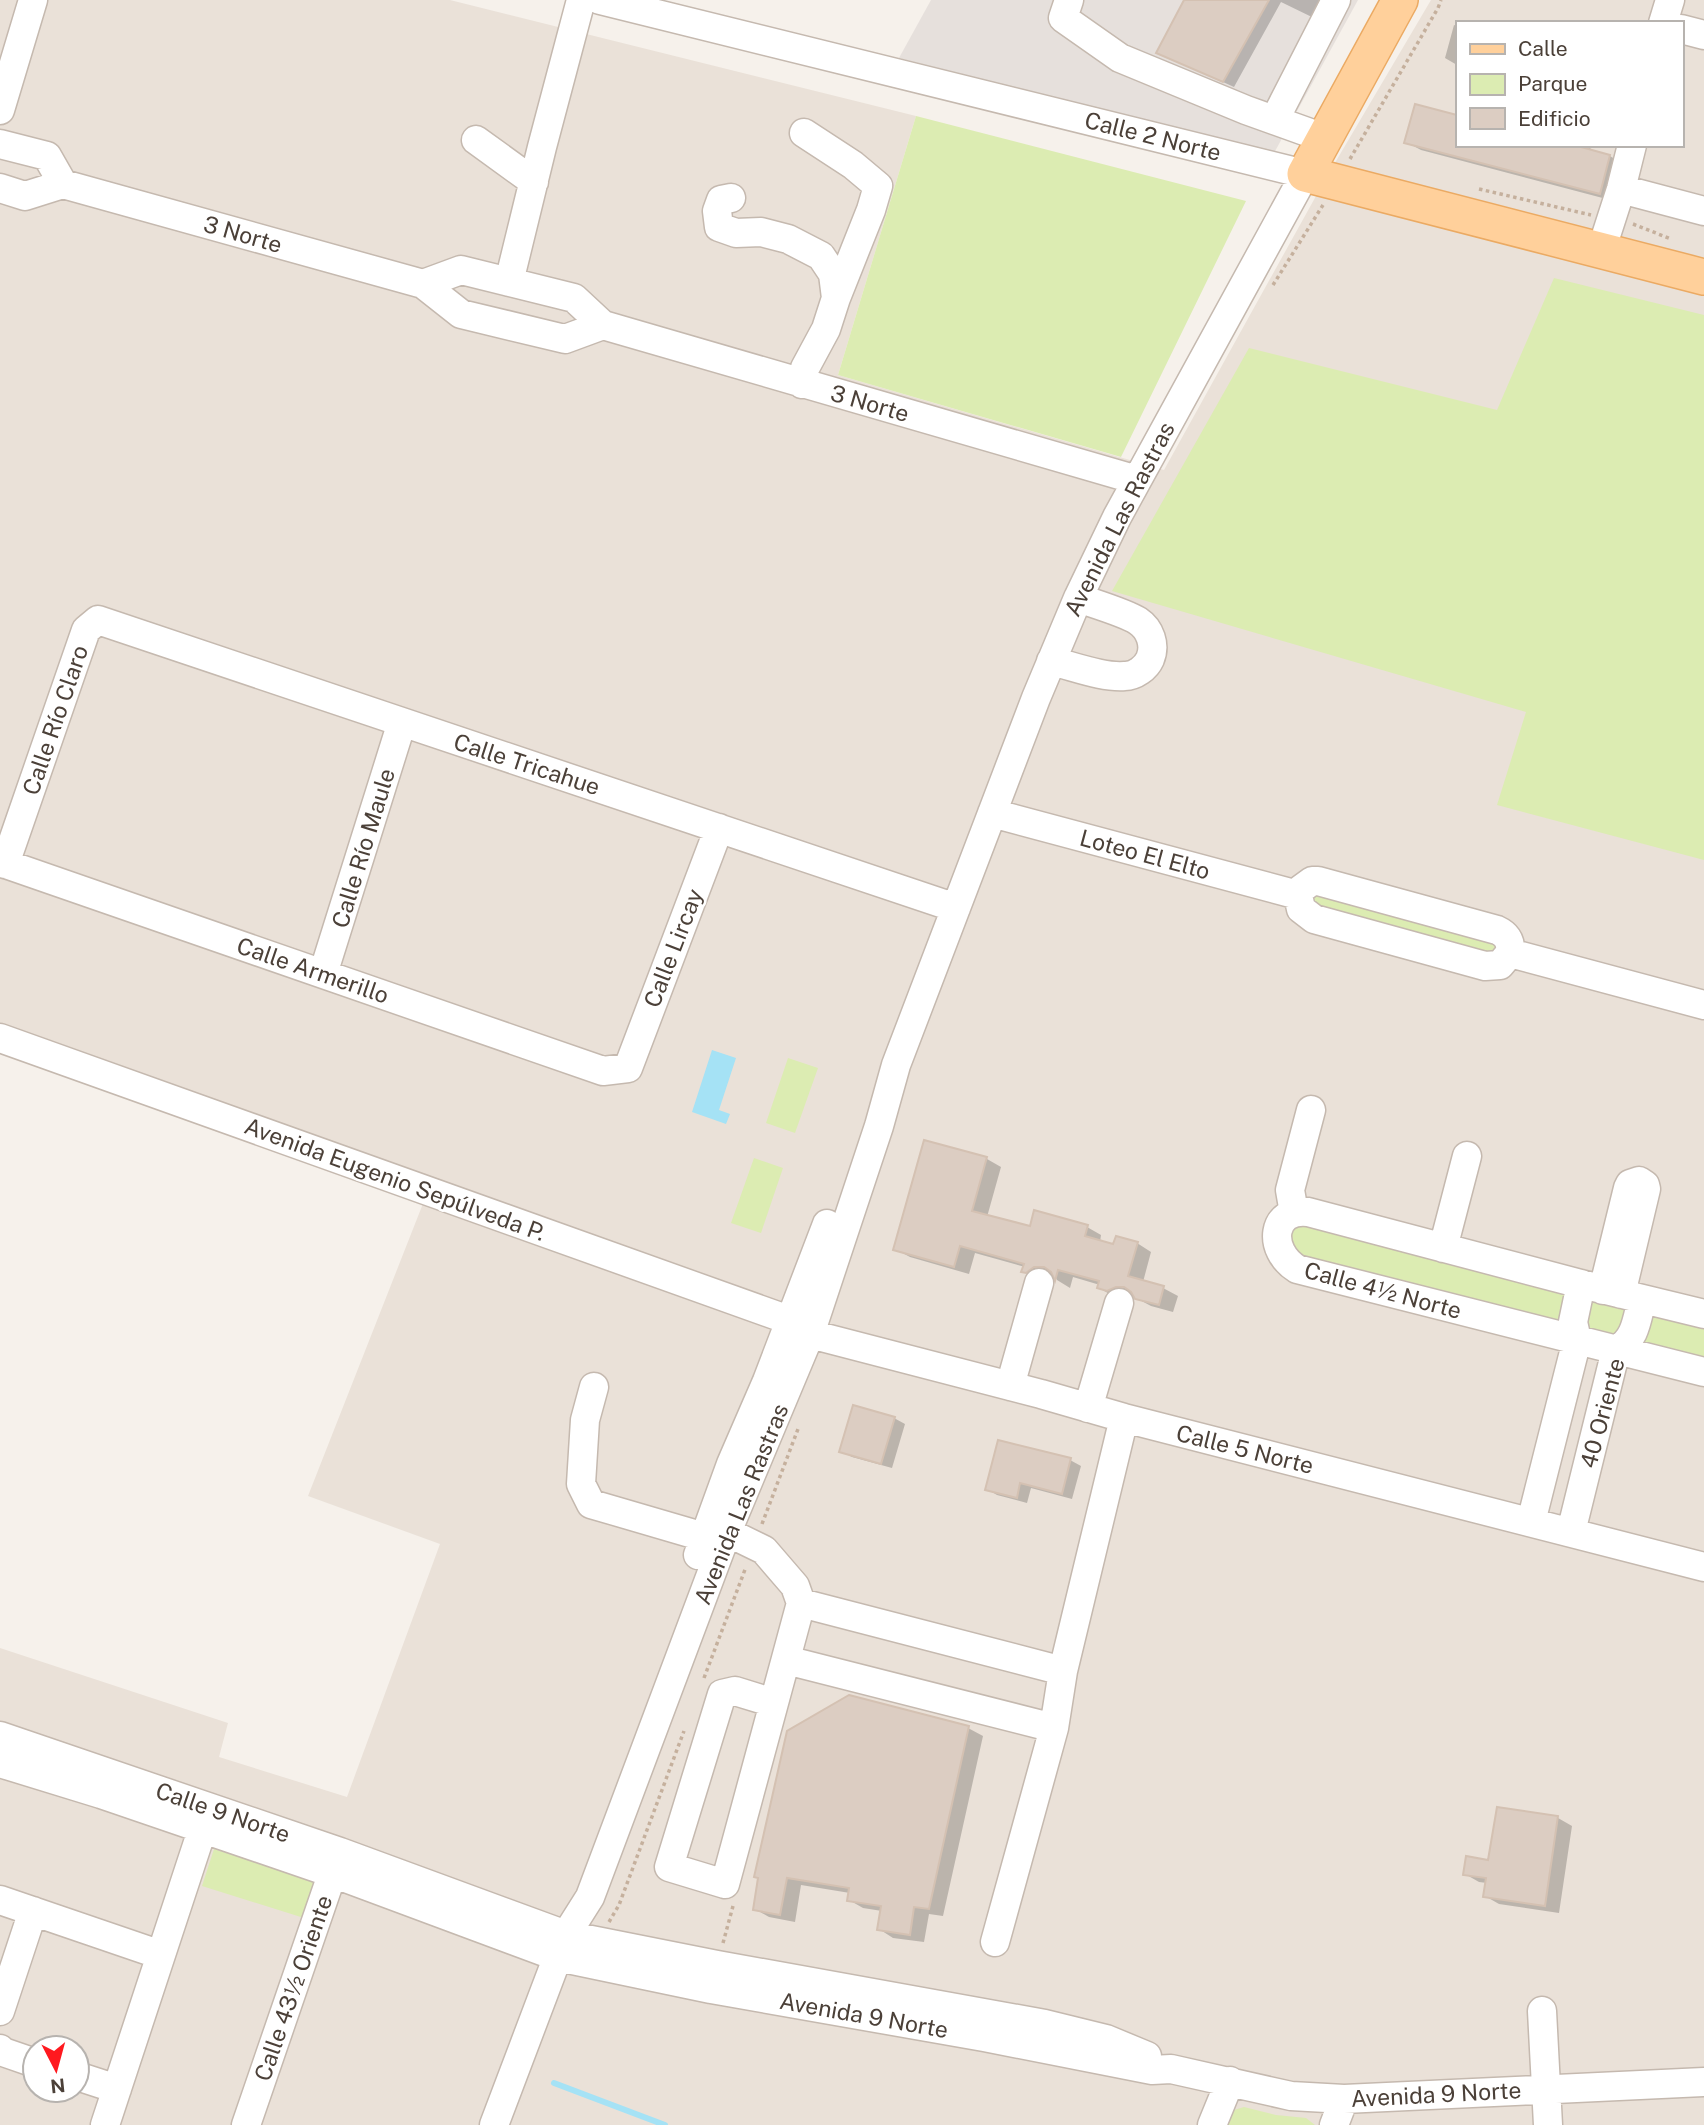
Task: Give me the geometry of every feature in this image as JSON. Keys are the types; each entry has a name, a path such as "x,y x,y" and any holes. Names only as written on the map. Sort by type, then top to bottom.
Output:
{"main road":[{"name":"Avenida Las Rastras","path":"1305,174 1399,0"},
{"name":"Calle 2 Norte","path":"1305,174 1704,277"}],"street":[{"path":"0,110 33,0"},
{"path":"509,282 582,0"},
{"name":"Calle 2 Norte","path":"600,0 1305,174"},
{"path":"1069,0 1063,19 1120,58 1246,110 1324,138"},
{"path":"1275,119 1336,0"},
{"path":"1663,21 1670,0"},
{"path":"1683,30 1704,35"},
{"path":"802,384 805,368 827,329 878,186 804,133"},
{"path":"476,140 534,182"},
{"path":"0,144 47,156 63,184 25,197 0,188"},
{"path":"1601,251 1632,147"},
{"name":"Avenida Las Rastras","path":"494,2125 562,1946 598,1879 715,1535 879,1126 897,1065 1077,598 1137,480 1305,174"},
{"name":"3 Norte","path":"63,184 423,284 461,314 565,339 603,326"},
{"path":"1621,189 1704,211"},
{"path":"732,198 721,201 717,211 719,227 736,233 761,232 788,239 821,256 833,274 836,298"},
{"name":"3 Norte","path":"423,284 461,270 574,298 603,326 1137,480"},
{"path":"1051,661 1110,675 1127,676 1142,670 1150,660 1153,648 1150,634 1138,621 1077,598"},
{"name":"Calle Tricahue","path":"98,620 956,908"},
{"name":"Calle Río Claro","path":"2,863 86,630 98,620"},
{"name":"Calle Río Maule","path":"323,974 402,722"},
{"name":"Loteo El Elto","path":"992,813 1298,895"},
{"name":"Calle Lircay","path":"628,1068 719,828"},
{"name":"Calle Armerillo","path":"2,863 603,1071 628,1068"},
{"path":"1318,881 1497,930 1509,940 1510,953 1500,965 1485,966 1314,919 1301,909 1298,895 1306,884 1318,881"},
{"path":"1510,953 1704,1005"},
{"name":"Avenida Eugenio Sepúlveda P.","path":"0,1038 799,1327"},
{"path":"1311,1111 1291,1181 1290,1199 1294,1213 1308,1212 1704,1314"},
{"path":"1443,1248 1467,1156"},
{"name":"Calle 4½ Norte","path":"1294,1213 1281,1223 1276,1239 1282,1256 1297,1269 1704,1372"},
{"path":"1010,1386 1039,1283"},
{"name":"40 Oriente","path":"1531,1522 1577,1340 1573,1322 1612,1292 1632,1337 1616,1350 1571,1532"},
{"path":"1088,1408 1119,1303"},
{"name":"Calle 5 Norte","path":"799,1327 1124,1418 1704,1567"},
{"path":"594,1387 586,1420 581,1484 591,1504 754,1545 764,1550 794,1586 801,1602 786,1660 725,1884 669,1867 722,1694 735,1691 774,1703"},
{"path":"995,1942 1054,1728 1063,1671 1124,1418"},
{"path":"801,1602 1063,1671"},
{"path":"786,1660 1054,1728"},
{"name":"Calle 9 Norte","path":"0,1735 105,1783 336,1862 562,1946"},
{"name":"Calle 9 Norte","path":"0,1763 105,1783"},
{"path":"105,2125 206,1818"},
{"name":"Calle 43½ Oriente","path":"246,2125 336,1862"},
{"path":"0,1900 161,1955"},
{"path":"0,2011 33,1912"},
{"name":"Avenida 9 Norte","path":"562,1946 595,1941 714,1977"},
{"name":"Avenida 9 Norte","path":"562,1946 714,1977 986,2024 1152,2070 1171,2069 1291,2096 1344,2099 1704,2082"},
{"path":"1542,2011 1548,2125"},
{"path":"0,2049 21,2058"},
{"path":"91,2081 117,2089"},
{"path":"1212,2125 1230,2081"},
{"path":"1334,2125 1344,2099"}],"path":[{"path":"701,1686 801,1420"},
{"path":"595,1941 603,1933 619,1905 686,1725"},
{"path":"714,1977 736,1898 734,1892 725,1884"}],"shaded area":[{"path":"0,0 450,0 916,116 838,375 1164,470 1326,178 1431,0 1704,0 1704,2125 0,2125 0,1648 228,1723 219,1757 347,1797 440,1544 308,1496 424,1201 0,1043"},
{"path":"931,0 1358,0 1274,153 899,58"}],"green space":[{"path":"916,116 1246,201 1121,457 838,375"},
{"path":"1554,278 1704,315 1704,860 1497,805 1526,712 1112,591 1249,348 1497,410"},
{"path":"1317,892 1497,942 1496,955 1316,910 1310,898"},
{"path":"788,1058 818,1068 795,1133 766,1123"},
{"path":"754,1158 783,1168 761,1233 731,1223"},
{"path":"1293,1222 1704,1321 1704,1367 1293,1256 1289,1228"},
{"path":"214,1849 316,1882 304,1918 202,1886"},
{"path":"1244,2107 1276,2115 1306,2118 1315,2125 1228,2125 1234,2110"}],"water":[{"path":"712,1050 736,1058 719,1110 730,1114 726,1124 692,1112"}],"building":[{"path":"1184,0 1269,0 1223,82 1156,53"},
{"path":"1415,104 1456,115 1456,147 1581,147 1610,155 1600,194 1404,143"},
{"path":"924,1140 987,1157 972,1211 1030,1226 1034,1210 1088,1225 1085,1236 1113,1244 1116,1236 1138,1242 1128,1276 1164,1286 1159,1305 1135,1299 1124,1287 1107,1291 1097,1288 1099,1281 1058,1270 1055,1281 1051,1272 1044,1267 1034,1267 1026,1273 1021,1272 1024,1264 960,1246 954,1267 893,1250"},
{"path":"853,1405 895,1417 881,1464 839,1452"},
{"path":"998,1440 1071,1458 1062,1494 1020,1483 1017,1498 985,1490"},
{"path":"849,1695 969,1726 929,1909 914,1907 910,1935 877,1930 881,1906 847,1901 849,1888 787,1878 780,1915 753,1910 758,1878 754,1877 787,1731"},
{"path":"1497,1807 1558,1816 1545,1906 1483,1897 1486,1878 1463,1875 1466,1856 1488,1860"}],"waterway":[{"path":"554,2083 665,2125"}]}
